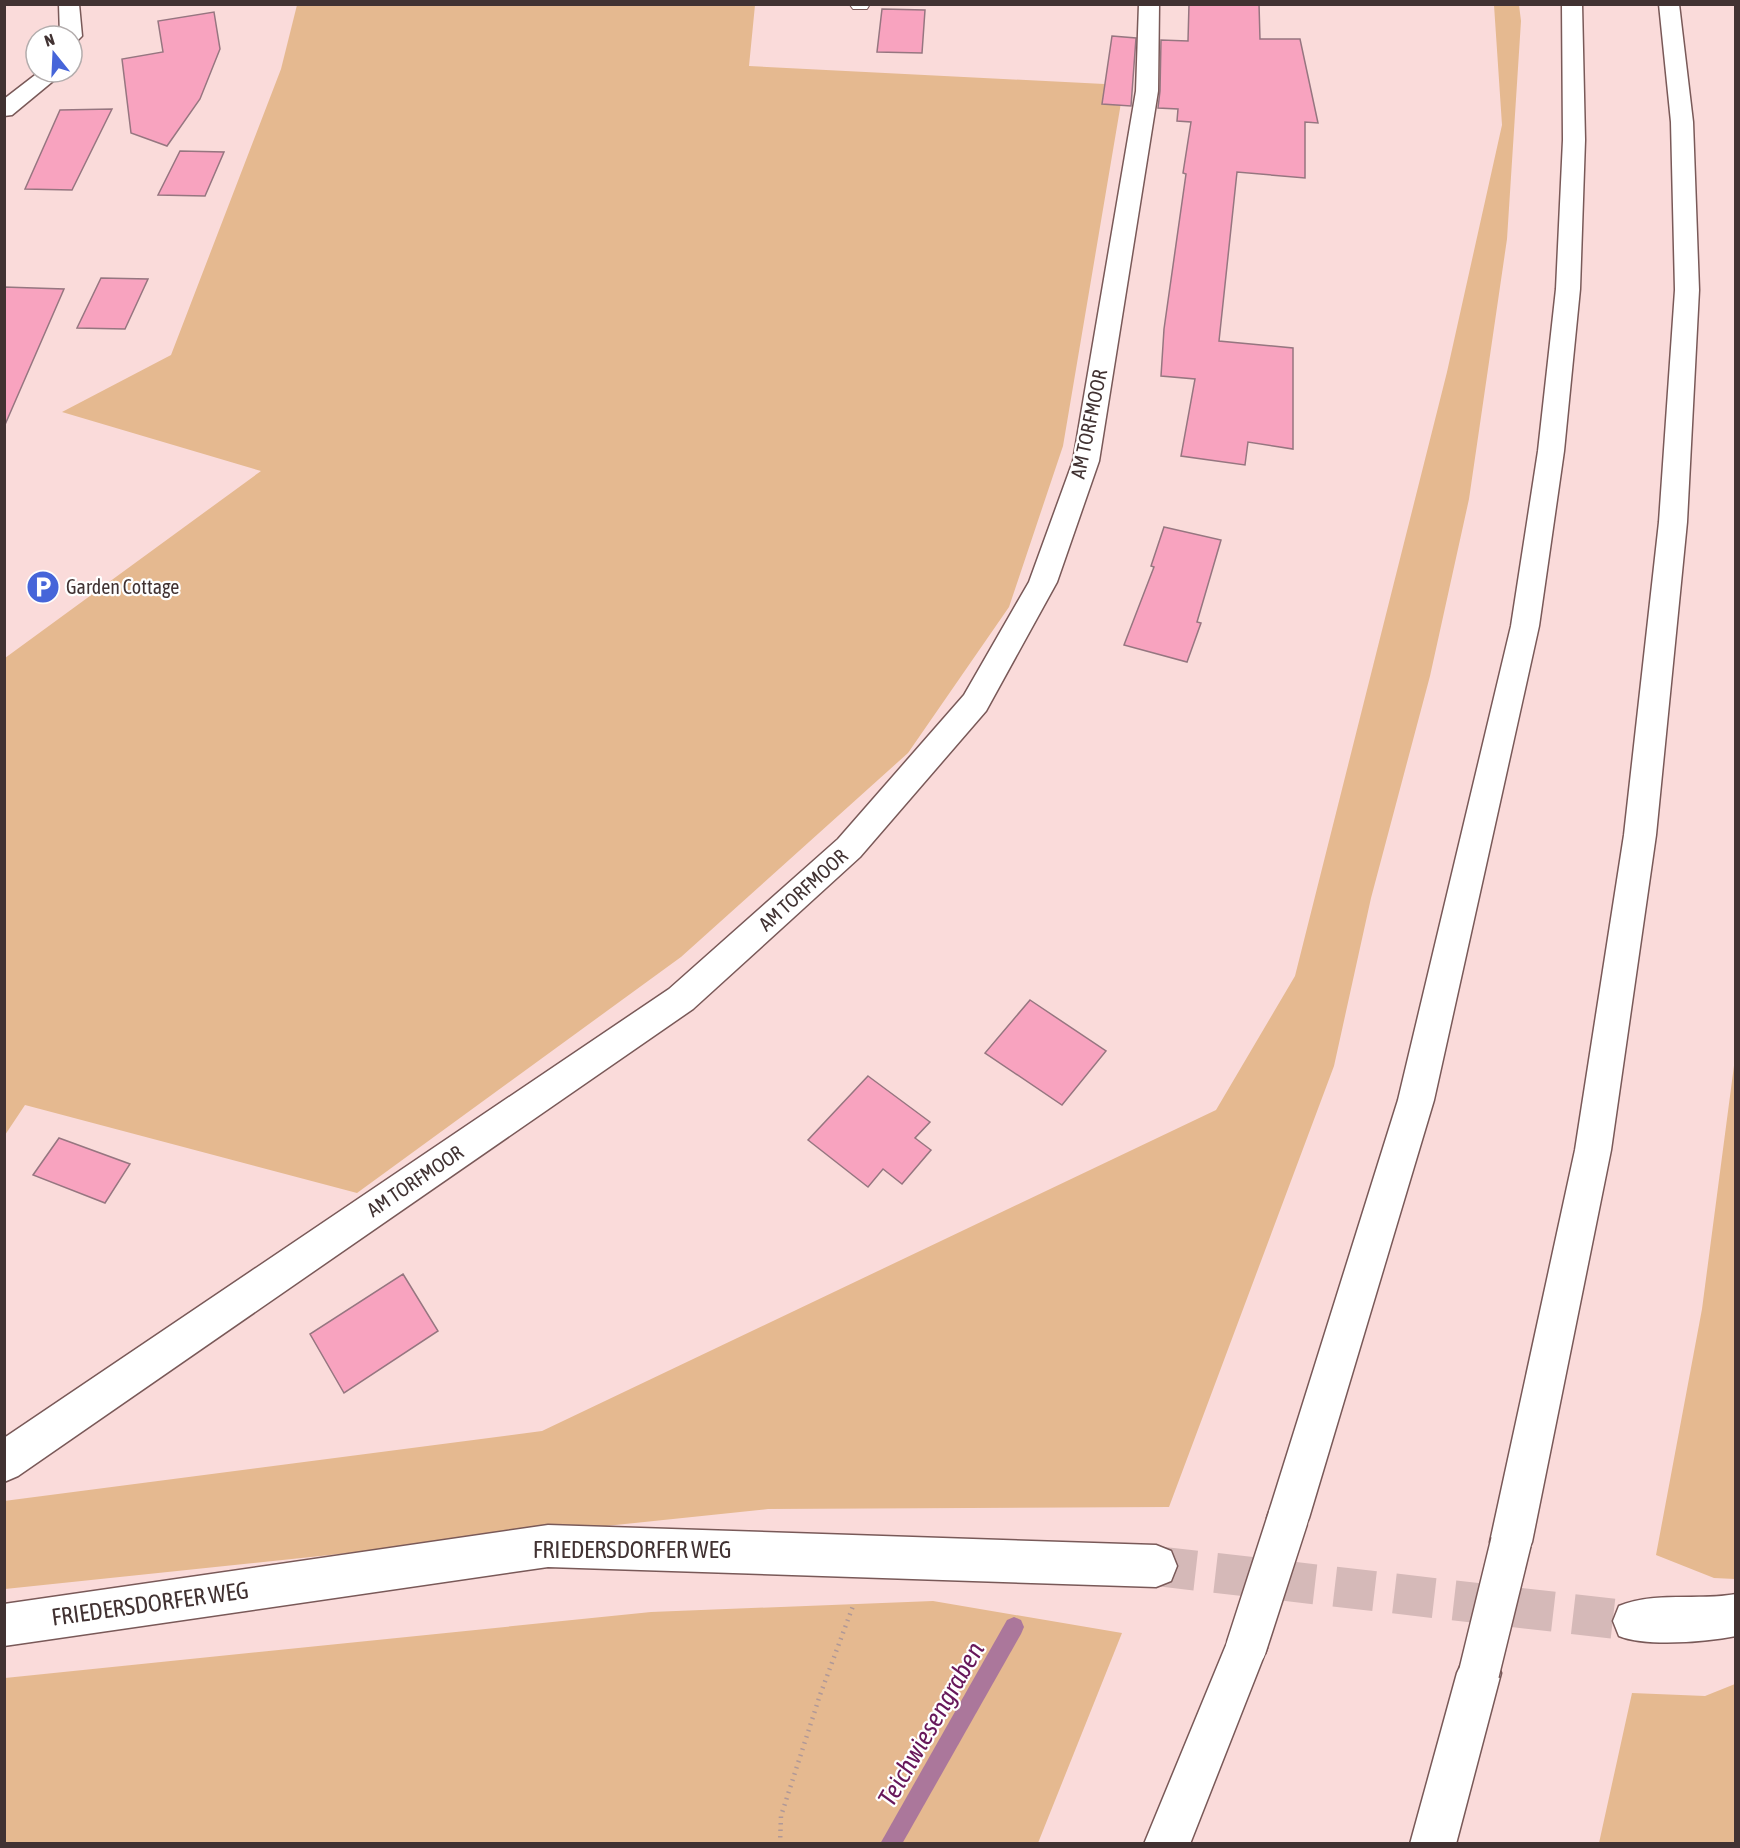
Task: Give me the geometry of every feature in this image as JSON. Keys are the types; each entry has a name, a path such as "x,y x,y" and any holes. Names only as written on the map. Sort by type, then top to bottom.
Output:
{"main road":[{"path":"69,4 70,24"},
{"name":"AM TORFMOOR","path":"4,1462 681,999 849,848 975,703 1043,582 1086,461 1147,92 1149,4"},
{"path":"1167,1844 1246,1648 1416,1100 1526,626 1551,451 1568,289 1574,140 1572,4"},
{"path":"1433,1844 1511,1542 1593,1150 1640,835 1673,522 1687,290 1682,122 1669,4"},
{"path":"4,110 38,84"},
{"name":"FRIEDERSDORFER WEG","path":"4,1625 548,1546 1156,1566"},
{"path":"1634,1621 1716,1619 1736,1615"}],"path":[{"path":"780,1844 781,1816 816,1706 873,1555"}],"shaded area":[{"path":"297,5 755,5 749,66 1124,85 1063,446 1009,607 908,753 681,957 357,1193 25,1105 5,1135 5,658 261,471 62,412 171,355 281,69"},
{"path":"1494,5 1519,5 1521,21 1507,239 1469,499 1430,676 1371,898 1334,1066 1169,1507 768,1509 5,1589 4,1501 542,1431 1216,1110 1295,976 1447,372 1502,125"},
{"path":"1735,1058 1736,1579 1714,1578 1656,1555 1702,1309"},
{"path":"933,1601 1122,1633 1038,1843 5,1843 5,1678 651,1612"},
{"path":"1735,1684 1735,1843 1599,1843 1632,1693 1705,1696"}],"building":[{"path":"1189,4 1259,4 1260,39 1300,39 1318,123 1305,122 1305,178 1237,172 1219,341 1293,348 1293,449 1248,442 1245,465 1181,456 1195,379 1161,376 1164,329 1191,122 1177,121 1178,109 1158,108 1161,40 1188,41"},
{"path":"882,9 925,10 922,53 877,52"},
{"path":"214,12 220,49 200,99 167,146 131,133 122,59 163,52 158,21"},
{"path":"1112,36 1136,38 1131,106 1102,104"},
{"path":"112,109 72,190 25,189 60,110"},
{"path":"180,151 224,152 205,196 158,195"},
{"path":"101,278 148,279 125,329 77,328"},
{"path":"4,287 64,289 4,427"},
{"path":"1164,527 1221,540 1197,622 1201,623 1187,662 1124,645 1154,567 1151,566"},
{"path":"1030,1000 1106,1051 1062,1105 985,1053"},
{"path":"868,1076 930,1122 915,1138 931,1150 902,1184 883,1169 868,1187 808,1140"},
{"path":"59,1138 130,1164 105,1203 33,1175"},
{"path":"403,1274 438,1331 344,1393 310,1334"}],"waterway":[{"name":"Teichwiesengraben","path":"890,1844 1014,1627"}],"tunnel":[{"path":"1156,1566 1634,1621"}],"place":[{"name":"Garden Cottage","path":"43,587"}]}
